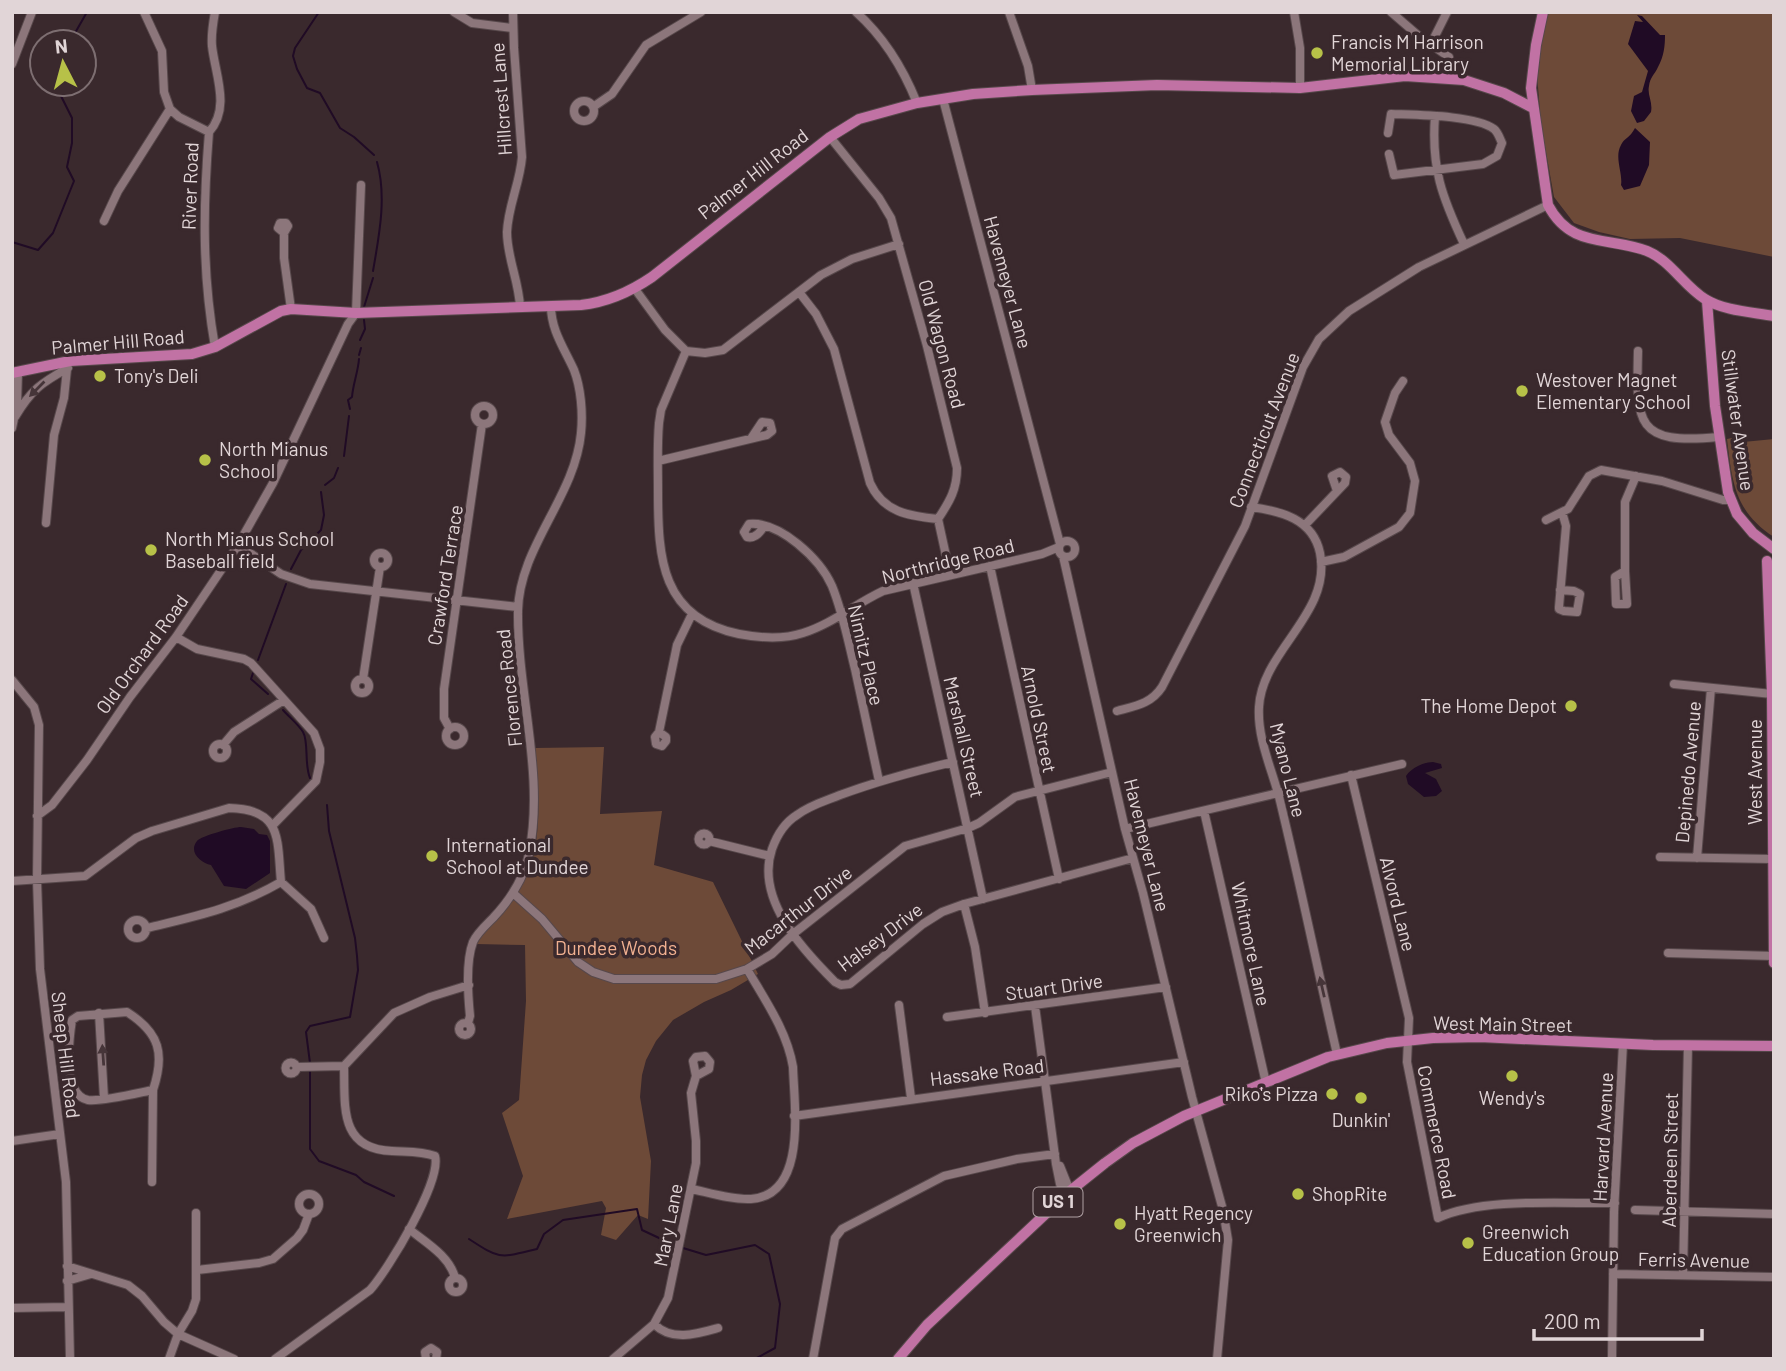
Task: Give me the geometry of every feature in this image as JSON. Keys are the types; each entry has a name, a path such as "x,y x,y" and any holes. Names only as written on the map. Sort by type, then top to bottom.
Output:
{"main road":[{"path":"1543,12 1532,73 1533,108 1548,205 1554,215 1570,231 1646,251 1658,258 1707,301 1731,309 1774,316"},
{"name":"Palmer Hill Road","path":"15,372 80,360 179,356 215,347 290,309 356,313 598,302 635,289 830,137 859,119 917,103 1032,90 1157,85 1300,88 1395,77 1454,79 1495,89 1533,108"},
{"name":"Stillwater Avenue","path":"1707,301 1718,437 1730,500 1737,514 1771,556"},
{"name":"West Avenue","path":"1771,556 1774,963"},
{"name":"West Main Street","path":"1196,1111 1337,1054 1387,1043 1480,1037 1623,1044 1774,1046"},
{"name":"US 1","path":"898,1359 927,1325 1070,1191 1133,1143 1196,1111"}],"street":[{"path":"12,64 32,12"},
{"path":"104,221 118,191 170,109 164,92 162,51 144,12"},
{"path":"209,132 218,118 220,101 211,43 215,12"},
{"path":"454,12 472,23 512,27"},
{"name":"Hillcrest Lane","path":"513,12 522,157 508,218 508,245 510,264 518,285 520,307"},
{"path":"593,107 612,94 646,45 701,12"},
{"path":"856,12 870,24 897,60 917,103"},
{"path":"1009,12 1028,66 1032,90"},
{"path":"1294,12 1300,48 1300,88"},
{"path":"1391,12 1451,61 1454,79"},
{"path":"1431,44 1447,12"},
{"name":"Havemeyer Lane","path":"943,99 1052,513 1125,829 1223,1210 1228,1240 1217,1359"},
{"name":"River Road","path":"170,109 179,117 209,132 203,209 204,247 215,347"},
{"path":"1388,133 1391,114 1435,116 1480,123 1496,130 1502,143 1497,156 1483,164 1394,175 1389,154"},
{"path":"1435,116 1432,147 1436,170 1444,200 1464,244"},
{"name":"Old Wagon Road","path":"830,137 885,207 899,244 957,468 954,495 938,519"},
{"path":"356,313 361,185"},
{"name":"Connecticut Avenue","path":"1117,712 1149,702 1156,696 1245,526 1303,367 1320,339 1339,319 1427,262 1548,205"},
{"path":"284,233 290,309"},
{"path":"635,289 665,330 686,351 705,353 723,350 834,268 899,244"},
{"path":"799,292 816,314 834,349 874,493 890,509 938,519 950,574"},
{"name":"Florence Road","path":"468,1023 469,961 473,940 513,893 529,855 533,790 530,735 518,633 518,607 527,565 573,466 581,432 577,381 555,331 551,306"},
{"name":"Old Orchard Road","path":"37,816 52,805 176,637 238,545 261,507 348,324 356,313"},
{"name":"Northridge Road","path":"686,351 661,410 658,461 661,557 669,583 692,614 710,625 727,632 767,638 800,635 843,615 865,599 883,591 1061,550"},
{"path":"1638,351 1637,400 1640,416 1650,428 1660,435 1672,438 1718,437"},
{"path":"15,417 27,398 44,380 80,360"},
{"path":"46,523 54,435 64,398 67,369"},
{"path":"12,428 15,417 15,372"},
{"path":"1251,508 1289,515 1305,525 1317,544 1321,562 1344,557 1398,527 1410,513 1415,481 1410,463 1389,435 1385,422 1395,393 1403,381"},
{"name":"Crawford Terrace","path":"450,729 444,718 444,689 482,424"},
{"path":"658,461 752,438"},
{"path":"1546,520 1571,506 1593,473 1605,470 1662,481 1730,500"},
{"path":"1625,571 1625,502 1636,476"},
{"path":"1305,525 1337,491"},
{"path":"1560,590 1566,526 1562,512"},
{"name":"Havemeyer Lane","path":"1052,513 1075,547 1069,587"},
{"name":"Nimitz Place","path":"764,526 785,534 816,563 831,583 843,615 879,781"},
{"path":"1070,541 1061,550 1068,557 1073,555"},
{"path":"238,545 263,564 299,581 337,589 518,607"},
{"name":"Myano Lane","path":"1321,562 1315,599 1271,667 1261,691 1259,724 1337,1054"},
{"name":"Arnold Street","path":"990,566 1059,879"},
{"path":"363,679 380,567"},
{"name":"Marshall Street","path":"914,583 983,899"},
{"path":"659,732 677,645 692,614"},
{"path":"176,637 197,649 244,659 251,663 314,733 320,749 316,781 273,825"},
{"name":"Sheep Hill Road","path":"12,680 34,707 39,725 37,880 42,992 66,1182 69,1359"},
{"path":"1674,684 1711,688 1773,688"},
{"name":"Depinedo Avenue","path":"1697,858 1711,688"},
{"path":"223,746 234,732 284,700"},
{"name":"Halsey Drive","path":"953,762 879,781 809,807 783,827 770,856 769,879 774,904 793,934 835,982 844,985 856,980 934,916 964,904 1133,858"},
{"path":"1125,829 1402,764"},
{"name":"Macarthur Drive","path":"513,893 542,919 578,962 593,972 614,979 716,979 747,969 772,954 793,934 905,846 968,828 1015,797 1112,772"},
{"name":"Alvord Lane","path":"1351,775 1409,1018 1408,1041"},
{"path":"12,881 85,876 136,838 152,831 229,808 241,808 260,815 273,825 281,882 311,909 324,937"},
{"name":"Whitmore Lane","path":"1204,811 1266,1083"},
{"path":"709,841 770,856"},
{"path":"1660,857 1773,862"},
{"path":"147,928 228,908 281,882"},
{"path":"964,904 975,947 985,1013"},
{"path":"1668,953 1774,956"},
{"path":"691,1189 737,1198 751,1199 767,1195 780,1186 793,1157 793,1066 790,1052 747,969"},
{"path":"275,1359 370,1290 388,1268 433,1179 435,1156 370,1149 359,1142 346,1121 344,1066 394,1013 429,997 469,985"},
{"name":"Stuart Drive","path":"947,1017 1166,987"},
{"path":"898,1005 911,1098"},
{"path":"1035,1006 1055,1154 1070,1191"},
{"path":"152,1182 153,1090 160,1070 159,1052 149,1028 127,1012 78,1016 72,1020 69,1067 71,1082 78,1095 88,1100 153,1090"},
{"path":"99,1013 104,1098"},
{"name":"Commerce Road","path":"1408,1041 1407,1062 1438,1218 1450,1213 1515,1205 1615,1203"},
{"name":"Harvard Avenue","path":"1612,1359 1615,1203 1623,1044"},
{"name":"Aberdeen Street","path":"1683,1275 1688,1045"},
{"name":"Hassake Road","path":"794,1116 1184,1062"},
{"path":"297,1067 344,1066"},
{"path":"51,1069 69,1067"},
{"name":"Mary Lane","path":"613,1359 654,1324 668,1298 697,1152 691,1093 696,1076"},
{"path":"12,1142 60,1134"},
{"path":"813,1359 835,1238 842,1229 944,1176 1017,1159 1055,1154"},
{"path":"1635,1210 1774,1214"},
{"path":"169,1359 196,1299 196,1213"},
{"path":"197,1270 272,1259 297,1238 309,1214"},
{"path":"409,1229 444,1258 453,1270 455,1278"},
{"path":"67,1274 90,1274 123,1282 137,1291 178,1334 234,1359"},
{"path":"67,1274 90,1274"},
{"name":"Ferris Avenue","path":"1614,1274 1774,1277"},
{"path":"12,1308 67,1307"},
{"path":"654,1324 660,1330 682,1336 718,1328"},
{"path":"426,1359 425,1352 431,1348 437,1352 436,1359"}],"green space":[{"path":"1548,12 1774,12 1774,257 1680,238 1630,239 1574,223 1554,197 1541,124 1536,62"},
{"path":"1732,438 1733,443 1774,439 1774,537 1751,517 1738,495 1727,439"},
{"name":"Dundee Woods","path":"604,747 600,814 662,811 654,865 713,882 758,974 673,1020 656,1041 646,1060 640,1097 651,1161 648,1219 638,1215 616,1240 601,1235 606,1208 602,1201 507,1219 523,1176 502,1113 519,1100 526,1001 525,945 476,944 528,874 538,820 535,748"}],"shaded area":[{"path":"1637,15 1642,16 1660,35 1665,35 1662,59 1650,83 1651,112 1644,121 1637,123 1631,111 1634,96 1642,92 1648,71 1628,44 1635,21 1643,22"},
{"path":"1635,128 1650,142 1649,165 1640,186 1624,190 1621,185 1619,150"},
{"path":"1433,762 1441,764 1442,768 1425,773 1436,779 1442,791 1436,796 1424,797 1408,784 1406,776 1418,766"},
{"path":"241,827 267,835 270,841 270,873 246,889 224,886 211,865 203,862 194,849 200,839"}],"waterway":[{"path":"78,28 87,12"},
{"path":"319,12 295,48 293,56 297,69 307,88 320,93 340,128 374,155"},
{"path":"12,242 38,250 53,233 74,181 67,167 72,143 72,118 62,98"},
{"path":"373,271 382,203 377,162"},
{"path":"364,307 373,278"},
{"path":"360,340 365,329 364,320"},
{"path":"359,355 361,348"},
{"path":"350,409 348,400 352,397 359,359"},
{"path":"344,456 349,416"},
{"path":"325,485 334,478 338,468"},
{"path":"291,569 301,550 321,530 324,515 321,492"},
{"path":"258,660 286,584"},
{"path":"253,673 251,679 268,694"},
{"path":"283,710 305,736 310,778"},
{"path":"310,1063 306,1032 310,1026 350,1017 358,970 355,938 329,831 327,805"},
{"path":"310,1069 310,1149 319,1161 356,1175 364,1182 394,1196"},
{"path":"469,1239 495,1254 515,1254 537,1249 544,1234 563,1220 637,1209 642,1230 674,1245"},
{"path":"683,1248 706,1255 755,1245 769,1254 780,1304 775,1348 755,1359"}],"place":[{"name":"Francis M Harrison Memorial Library","path":"1317,53"},
{"name":"Tony's Deli","path":"100,376"},
{"name":"Westover Magnet Elementary School","path":"1522,391"},
{"name":"North Mianus School","path":"205,460"},
{"name":"North Mianus School Baseball field","path":"151,550"},
{"name":"The Home Depot","path":"1571,706"},
{"name":"International School at Dundee","path":"432,856"},
{"name":"Wendy's","path":"1512,1076"},
{"name":"Riko's Pizza","path":"1332,1094"},
{"name":"Dunkin'","path":"1361,1098"},
{"name":"ShopRite","path":"1298,1194"},
{"name":"Hyatt Regency Greenwich","path":"1120,1224"},
{"name":"Greenwich Education Group","path":"1468,1243"}]}
